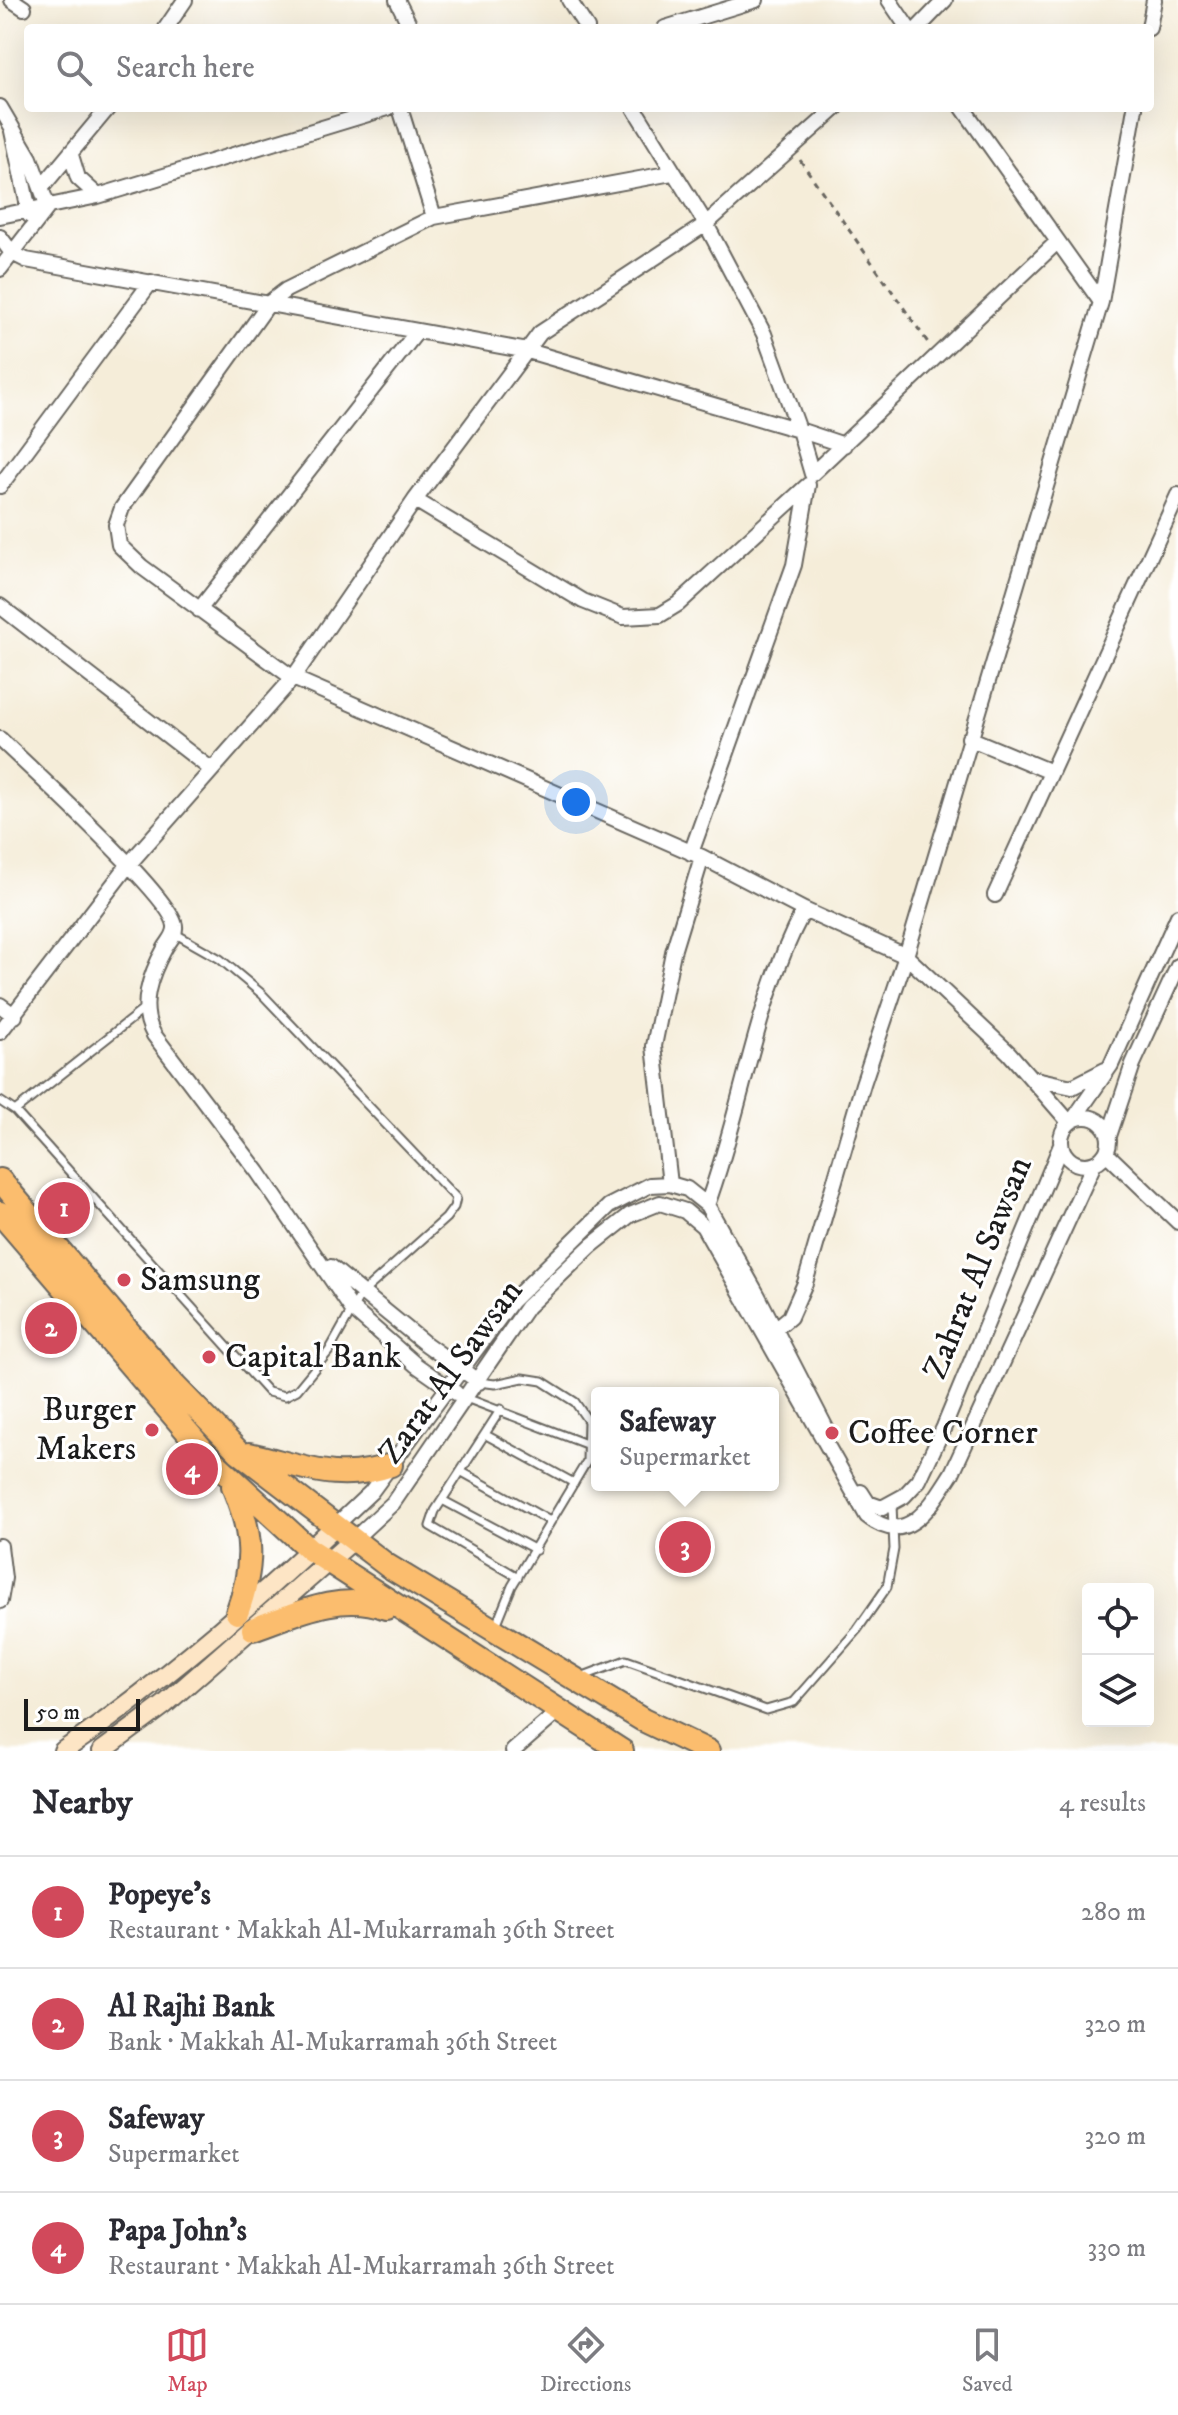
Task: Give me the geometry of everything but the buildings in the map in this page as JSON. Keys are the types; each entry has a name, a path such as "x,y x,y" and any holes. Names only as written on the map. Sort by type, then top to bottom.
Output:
{"main road":[{"path":"0,1180 175,1386 239,1452 388,1566 643,1720 708,1751"},
{"path":"2,1221 230,1478 318,1556 622,1751"},
{"path":"239,1452 326,1475 367,1473 391,1465"},
{"path":"230,1478 248,1522 251,1539 245,1621"},
{"path":"318,1556 335,1526"},
{"path":"102,1751 164,1705 245,1621 318,1556 354,1539"},
{"path":"63,1751 245,1621 317,1606 370,1602 409,1617"}],"street":[{"path":"169,24 185,0"},
{"path":"397,0 409,24"},
{"path":"569,0 584,24"},
{"path":"678,24 755,0"},
{"path":"889,0 905,24"},
{"path":"922,24 945,0"},
{"path":"1150,24 1154,0"},
{"path":"0,107 24,146 43,186 48,207"},
{"path":"43,186 105,112"},
{"path":"0,216 98,196 338,115 359,112"},
{"path":"401,112 434,217"},
{"path":"636,112 706,224 764,334 799,430 809,480 794,565 696,855 654,1046 670,1184"},
{"path":"0,1032 129,864 293,678 415,500 540,333 706,224 793,150 832,112"},
{"path":"966,112 1056,243 1101,302"},
{"path":"770,1334 790,1317 805,1283 1101,302 1134,112"},
{"path":"12,130 12,145 30,209 31,227"},
{"path":"71,155 78,178 98,196"},
{"path":"672,173 434,217 306,279 269,303 122,508 116,525 119,545 199,610 293,678 696,855 804,910 906,956 944,989 1072,1120"},
{"path":"0,269 48,207"},
{"path":"0,237 12,253 52,266 528,351 844,445"},
{"path":"415,500 583,601 623,617 640,619 660,615 678,604 1056,243"},
{"path":"0,486 151,282"},
{"path":"199,610 416,333"},
{"path":"995,895 1178,495"},
{"path":"0,606 212,770"},
{"path":"969,738 1051,772"},
{"path":"0,739 129,864 173,918 174,933 154,974 144,1009 154,1035 316,1253 351,1308 449,1390 466,1398"},
{"path":"707,1205 756,1029 782,955 804,910"},
{"path":"1094,1164 1077,1164 1069,1160 1061,1145 1064,1128 1111,1065 1178,916"},
{"path":"894,1528 906,1526 927,1511 952,1473 1094,1164 1106,1153 1133,1064 1178,966"},
{"path":"0,1005 15,1016"},
{"path":"1031,1078 1072,1087 1111,1065"},
{"path":"1072,1120 1093,1118 1101,1122 1109,1136"},
{"name":"Zahrat Al Sawsan","path":"892,1505 919,1480 944,1427 1061,1145"},
{"path":"1106,1153 1178,1222"},
{"path":"335,1526 371,1492 511,1302 594,1219 628,1194 650,1185 670,1184 687,1189 707,1205 770,1334 868,1503 882,1508 892,1505"},
{"name":"Zarat Al Sawsan","path":"354,1539 393,1503 479,1382 527,1307 591,1246 640,1209 660,1203 685,1211 703,1226 770,1334 854,1497 878,1525 894,1528"},
{"path":"316,1253 361,1294 479,1382"},
{"path":"0,1546 4,1578 0,1601"},
{"path":"513,1751 529,1745 559,1711"}],"lane":[{"path":"0,1101 15,1111 268,1392 285,1396 297,1390 329,1351 361,1294 446,1218 456,1198 262,994 220,959 174,933"},
{"path":"15,1111 144,1009"},
{"path":"479,1382 495,1384 523,1378 542,1381 582,1409 588,1421 587,1461 518,1577 494,1630"},
{"path":"466,1398 586,1444"},
{"path":"501,1409 435,1511 431,1529 518,1577"},
{"path":"486,1435 574,1483"},
{"path":"462,1472 550,1521"},
{"path":"444,1501 536,1550"},
{"path":"576,1679 626,1660 766,1710 794,1702 857,1630 887,1587 894,1528 892,1505"}],"path":[{"path":"793,150 937,356"}],"place":[{"name":"Popeye's","path":"64,1208"},
{"name":"Samsung","path":"124,1280"},
{"name":"Al Rajhi Bank","path":"51,1328"},
{"name":"Capital Bank","path":"209,1357"},
{"name":"Burger Makers","path":"152,1430"},
{"name":"Coffee Corner","path":"832,1433"},
{"name":"Papa John's","path":"192,1469"},
{"name":"Safeway","path":"685,1547"}]}
